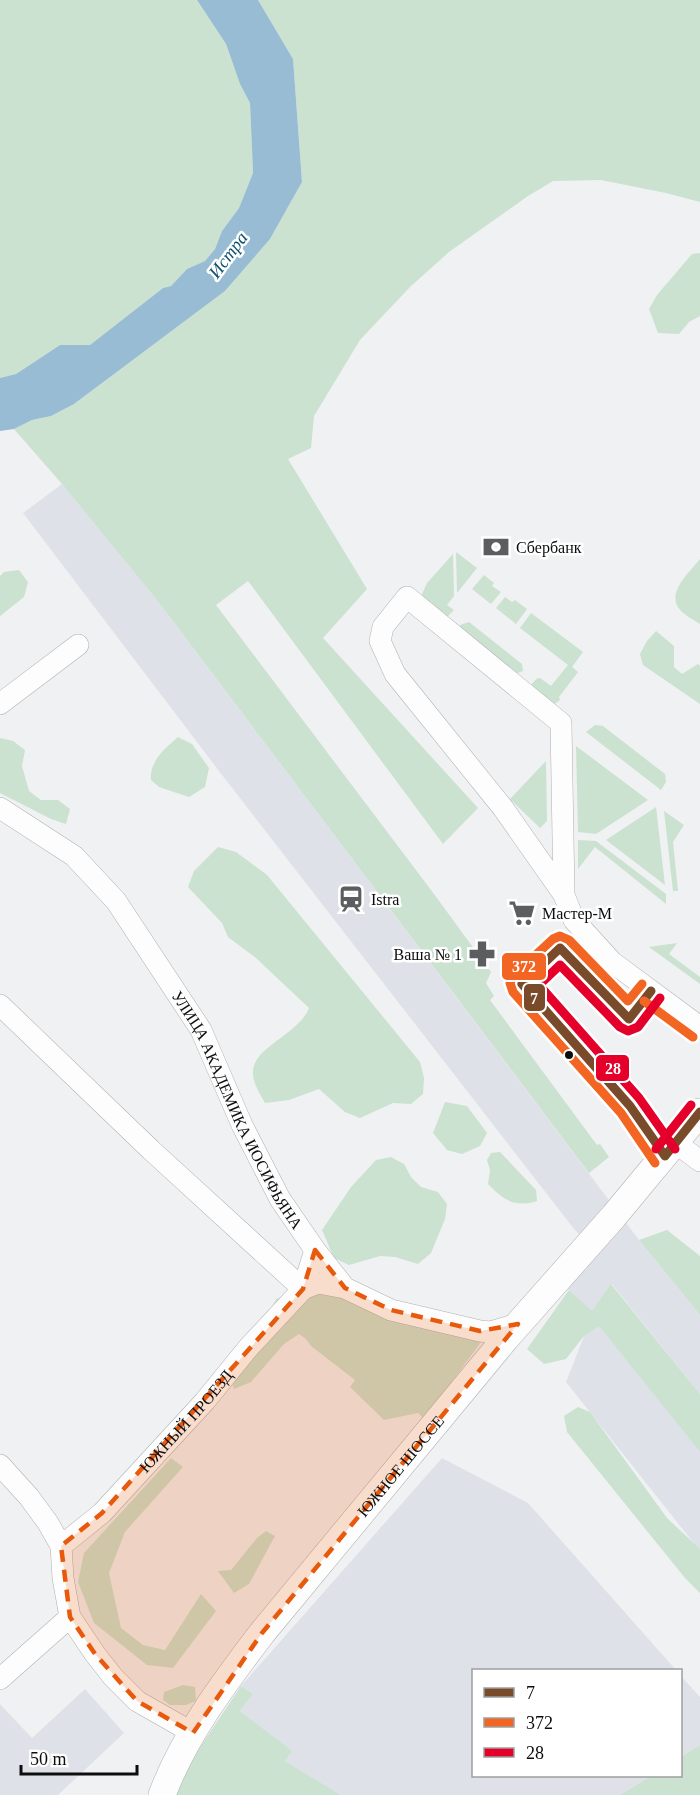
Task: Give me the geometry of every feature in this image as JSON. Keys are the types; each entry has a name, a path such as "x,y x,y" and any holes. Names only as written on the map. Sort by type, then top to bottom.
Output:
{"main road":[{"name":"ЮЖНОЕ ШОССЕ","path":"162,1795 170,1773 226,1679 262,1633 518,1324 700,1112"}],"street":[{"path":"564,895 561,723 407,597 383,627 380,641 395,674 503,808 564,895 574,920 612,962 700,1027"},
{"path":"0,704 78,645"},
{"name":"УЛИЦА АКАДЕМИКА ИОСИФЬЯНА","path":"0,808 74,856 116,901 201,1030 242,1125 280,1199 315,1250 345,1288 391,1310 480,1331 490,1332 518,1324"},
{"path":"0,1005 151,1150 303,1288"},
{"path":"670,1149 700,1161"},
{"path":"303,1288 315,1250"},
{"path":"303,1288 318,1283 345,1288"},
{"name":"ЮЖНЫЙ ПРОЕЗД","path":"61,1546 102,1513 205,1401 249,1347 303,1288"},
{"path":"0,1465 29,1497 61,1546 63,1578 70,1617 94,1654 137,1701 193,1733"},
{"path":"0,1679 70,1617"}],"highlighted area":[{"path":"315,1250 345,1288 391,1310 480,1331 518,1324 262,1633 193,1733 137,1701 95,1654 70,1617 61,1546 102,1513 303,1289"}],"shaded area":[{"path":"62,484 160,604 639,1240 700,1315 700,1394 612,1284 592,1312 565,1286 594,1251 574,1229 222,775 23,513"},
{"path":"599,1325 700,1452 700,1551 566,1382 584,1336"},
{"path":"442,1458 528,1503 675,1669 472,1669 472,1777 649,1777 620,1795 341,1795 285,1761 291,1751 240,1711 253,1694 241,1686"},
{"path":"682,1677 700,1697 700,1745 682,1756"},
{"path":"85,1689 124,1733 58,1795 0,1795 0,1704 32,1738"}],"green space":[{"path":"0,0 197,0 226,44 240,84 250,103 253,173 239,208 222,231 215,249 205,261 187,269 171,286 163,288 90,345 60,345 16,374 0,378"},
{"path":"258,0 700,0 700,202 601,180 553,181 528,196 449,252 410,287 360,340 314,416 311,448 288,459 367,589 323,638 478,808 443,844 248,581 216,605 491,972 486,983 494,996 490,1000 597,1145 600,1144 609,1157 589,1173 160,604 14,429 32,420 51,416 74,404 225,291 270,239 302,182 293,59"},
{"path":"700,253 700,316 689,322 679,334 658,333 649,309 657,295 692,254"},
{"path":"456,552 477,568 457,593"},
{"path":"453,554 454,596 447,605 454,610 445,619 425,603 422,594 427,583"},
{"path":"700,559 700,624 681,611 675,598 680,583"},
{"path":"19,570 28,582 24,597 0,616 0,576 4,572"},
{"path":"484,575 494,583 492,586 501,592 491,604 472,589"},
{"path":"505,597 512,602 515,600 527,609 516,624 496,608"},
{"path":"531,613 583,652 572,667 578,672 559,697 560,700 553,705 531,685 540,678 551,686 568,665 520,628"},
{"path":"469,622 522,664 523,671 513,675 461,632 460,625"},
{"path":"656,631 674,646 674,667 682,674 698,664 700,666 700,704 643,665 640,654"},
{"path":"595,725 603,726 665,774 666,782 661,790 586,732"},
{"path":"178,737 192,744 209,768 205,787 189,797 159,787 151,780 155,761"},
{"path":"0,738 13,741 25,750 22,766 29,791 41,800 58,800 70,809 66,824 51,819 0,793"},
{"path":"576,746 648,800 596,834 578,832"},
{"path":"546,761 547,821 540,828 510,799"},
{"path":"656,807 665,885 606,840"},
{"path":"664,811 684,825 673,842 678,891 673,891"},
{"path":"578,840 596,841 666,894 666,904 595,847 578,869"},
{"path":"218,847 236,852 267,875 420,1062 424,1078 423,1094 411,1104 393,1103 360,1118 345,1112 319,1089 289,1100 265,1103 254,1079 255,1062 304,1017 309,1008 256,958 228,937 222,923 188,887 194,871"},
{"path":"677,943 669,954 700,977 700,984 649,947"},
{"path":"445,1102 467,1106 487,1133 480,1146 462,1154 447,1150 433,1133"},
{"path":"500,1152 536,1190 537,1201 522,1204 510,1201 488,1184 490,1170 487,1160 491,1153"},
{"path":"391,1157 404,1164 411,1177 421,1187 438,1192 447,1204 445,1219 431,1253 418,1264 395,1257 380,1256 349,1265 334,1258 322,1230 351,1187 376,1160"},
{"path":"667,1230 700,1256 700,1315 639,1240"},
{"path":"322,1281 482,1341 424,1419 418,1413 384,1420 350,1387 355,1380 299,1334 284,1344 251,1382 234,1389 229,1374 269,1314 276,1299"},
{"path":"611,1284 700,1394 700,1452 599,1326 584,1336 566,1359 544,1364 527,1349 569,1290 592,1311"},
{"path":"578,1407 590,1412 667,1518 700,1549 700,1593 685,1578 567,1432 564,1416"},
{"path":"171,1458 183,1467 125,1532 109,1573 121,1628 143,1645 165,1650 201,1594 216,1611 173,1668 147,1665 94,1623 78,1582 84,1553"},
{"path":"266,1531 275,1536 249,1584 234,1593 218,1571 231,1570 257,1538"},
{"path":"183,1685 195,1687 196,1701 186,1705 170,1705 163,1700 164,1692"},
{"path":"241,1686 253,1694 240,1711 292,1751 285,1761 341,1795 176,1795 178,1780"},
{"path":"700,1745 700,1795 620,1795 649,1777 682,1777 682,1756"}],"water":[{"name":"Истра","path":"197,0 258,0 293,59 302,182 270,239 225,291 74,404 51,416 32,420 14,429 0,431 0,378 16,374 60,345 90,345 163,288 171,286 187,269 205,261 215,249 222,231 239,208 253,173 250,103 240,84 226,44"}],"transit line":[{"name":"372","path":"642,984 628,1001 569,940 560,936 553,939 513,976 510,983 513,992 621,1113 655,1163"},
{"name":"7","path":"651,991 629,1019 560,948 522,984 630,1106 665,1156"},
{"name":"28","path":"660,998 638,1027 628,1031 620,1027 560,965 539,985 639,1098 675,1149"},
{"name":"372","path":"644,1001 693,1037"},
{"name":"28","path":"656,1149 691,1105"},
{"name":"7","path":"665,1156 700,1112"}],"place":[{"name":"Сбербанк","path":"496,547"},
{"name":"Istra","path":"351,899"},
{"name":"Мастер-М","path":"522,913"},
{"name":"Ваша № 1","path":"482,954"}]}
